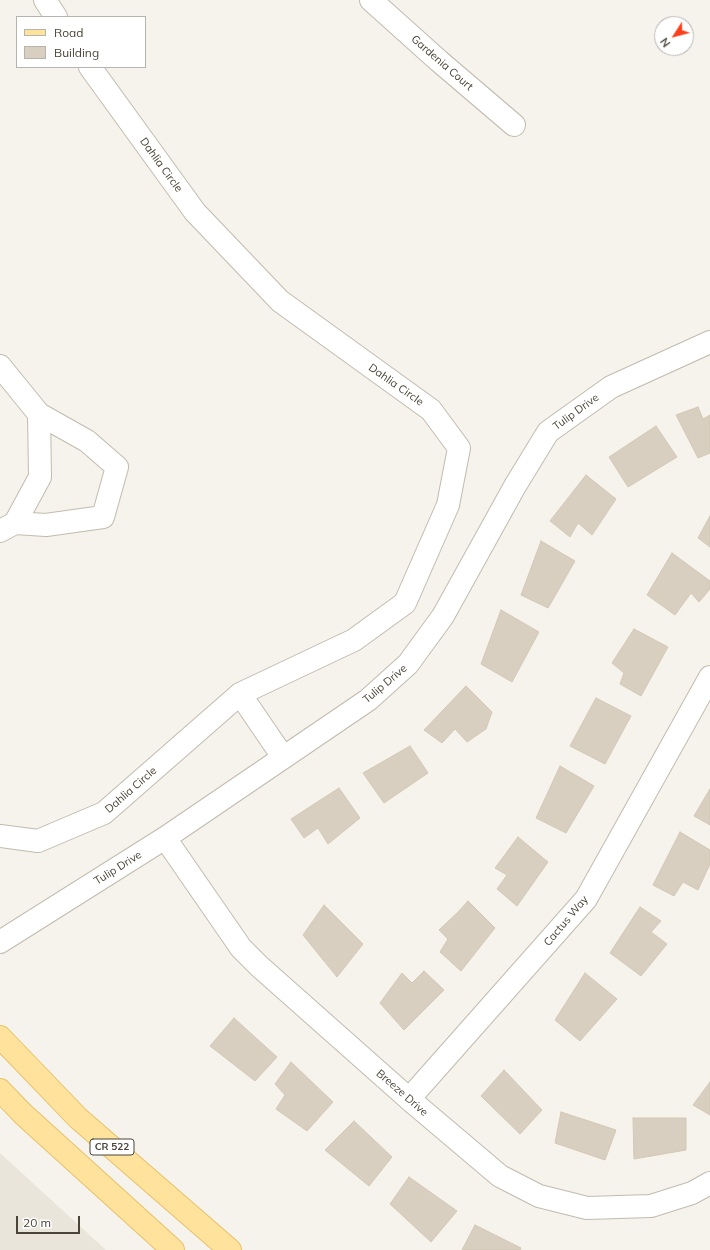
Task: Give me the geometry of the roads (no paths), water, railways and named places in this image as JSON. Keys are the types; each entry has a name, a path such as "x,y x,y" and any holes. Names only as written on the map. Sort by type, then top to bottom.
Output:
{"main road":[{"name":"CR 522","path":"0,1037 78,1118 230,1250"},
{"name":"CR 522","path":"0,1090 23,1114 173,1250"}],"street":[{"path":"44,0 55,16"},
{"name":"Gardenia Court","path":"371,0 514,125"},
{"name":"Dahlia Circle","path":"0,836 38,841 104,813 240,694 354,640 405,603 448,505 459,448 431,410 280,301 195,212 91,68"},
{"name":"Tulip Drive","path":"0,942 165,838 368,700 408,664 443,616 515,486 548,432 611,387 710,342"},
{"path":"0,366 38,414 86,442 117,467 103,517 46,525 7,527"},
{"path":"7,527 40,477 38,414"},
{"name":"Cactus Way","path":"409,1099 586,899 710,677"},
{"path":"240,694 283,757"},
{"name":"Breeze Drive","path":"165,838 241,948 259,966 409,1099 500,1176 539,1196 587,1208 651,1206 692,1194 710,1183"}]}
